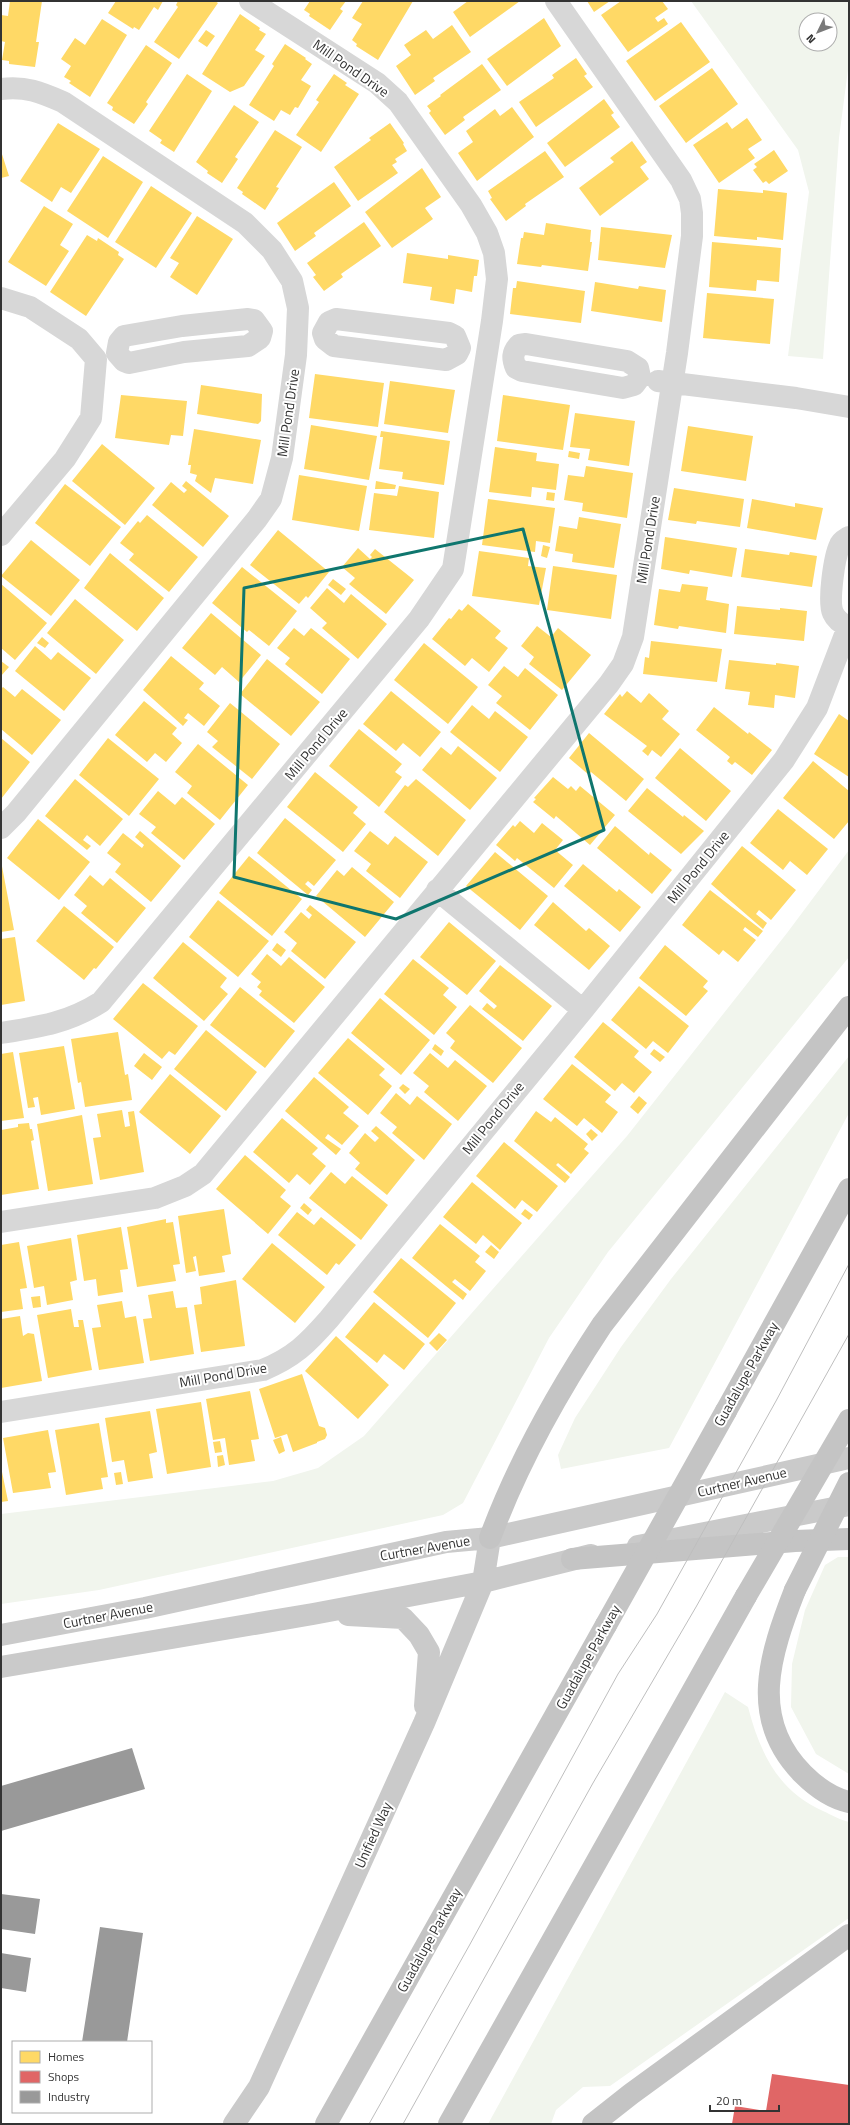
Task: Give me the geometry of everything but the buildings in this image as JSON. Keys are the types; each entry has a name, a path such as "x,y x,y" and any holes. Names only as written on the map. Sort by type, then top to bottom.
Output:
{"highway":[{"path":"490,1538 506,1496 525,1455 572,1370 602,1325 636,1278 849,1007"},
{"name":"Guadalupe Parkway","path":"326,2124 849,1189"},
{"path":"449,2124 746,1596 849,1420"},
{"path":"849,1482 795,1590 780,1630 769,1680 768,1705 776,1737 791,1762 814,1784 840,1800 849,1802"},
{"path":"572,1559 795,1541 849,1540"},
{"path":"594,2124 712,2034 849,1935"}],"main road":[{"name":"Curtner Avenue","path":"1,1635 145,1608 446,1542 490,1538 849,1458"},
{"path":"1,1667 313,1614 482,1582 572,1559 849,1505"},
{"name":"Unified Way","path":"234,2124 259,2087 424,1723 482,1582 490,1538"},
{"path":"313,1614 403,1618 419,1635 429,1652 424,1723"}],"street":[{"name":"Mill Pond Drive","path":"1,1033 48,1026 84,1014 101,1002 409,631 453,570 497,279 494,253 487,233 471,205 398,102 377,84 250,1"},
{"name":"Mill Pond Drive","path":"1,1222 155,1198 175,1191 203,1174 609,684 623,664 633,637 677,353 692,236 692,213 690,199 681,180 556,1"},
{"name":"Mill Pond Drive","path":"1,89 17,87 37,91 62,102 245,223 272,250 292,281 298,308 296,355 282,458 271,499 257,519 16,813 1,828"},
{"path":"1,298 30,307 79,339 96,359 91,418 65,458 1,536"},
{"path":"96,359 117,353 119,342 124,336 182,326 248,318 254,320 262,331 323,333 329,322 336,319 449,333 455,336 460,348 513,356 516,368 522,371 623,388 634,386 640,377 671,384 796,398 849,407"},
{"name":"Mill Pond Drive","path":"1,1412 263,1370 282,1362 304,1347 329,1320 583,1010 784,760 817,708 849,627 840,622 834,615 830,605 837,552 840,543 849,537"},
{"path":"437,890 583,1010"}],"highlighted area":[{"path":"523,529 604,830 396,919 234,877 244,588"}],"shaded area":[{"path":"691,1 849,1 849,62 839,138 823,359 788,356 809,192 798,150"},
{"path":"849,850 849,957 608,1252 549,1338 463,1503 443,1515 99,1590 1,1604 1,1514 273,1481 318,1468 364,1436 627,1136 787,933"},
{"path":"849,1056 849,1113 669,1448 561,1469 558,1455 575,1418 621,1347 671,1279"},
{"path":"838,1557 849,1557 849,1774 816,1754 791,1707 792,1664 805,1610 825,1565"},
{"path":"725,1692 748,1707 758,1740 765,1755 773,1769 794,1793 807,1803 849,1822 849,1918 610,2086 583,2087 556,2110 551,2124 488,2124"}],"tram line":[{"path":"369,2124 469,1946 618,1674 657,1614 776,1401 849,1264"},
{"path":"403,2124 593,1783 696,1607 849,1334"}]}
